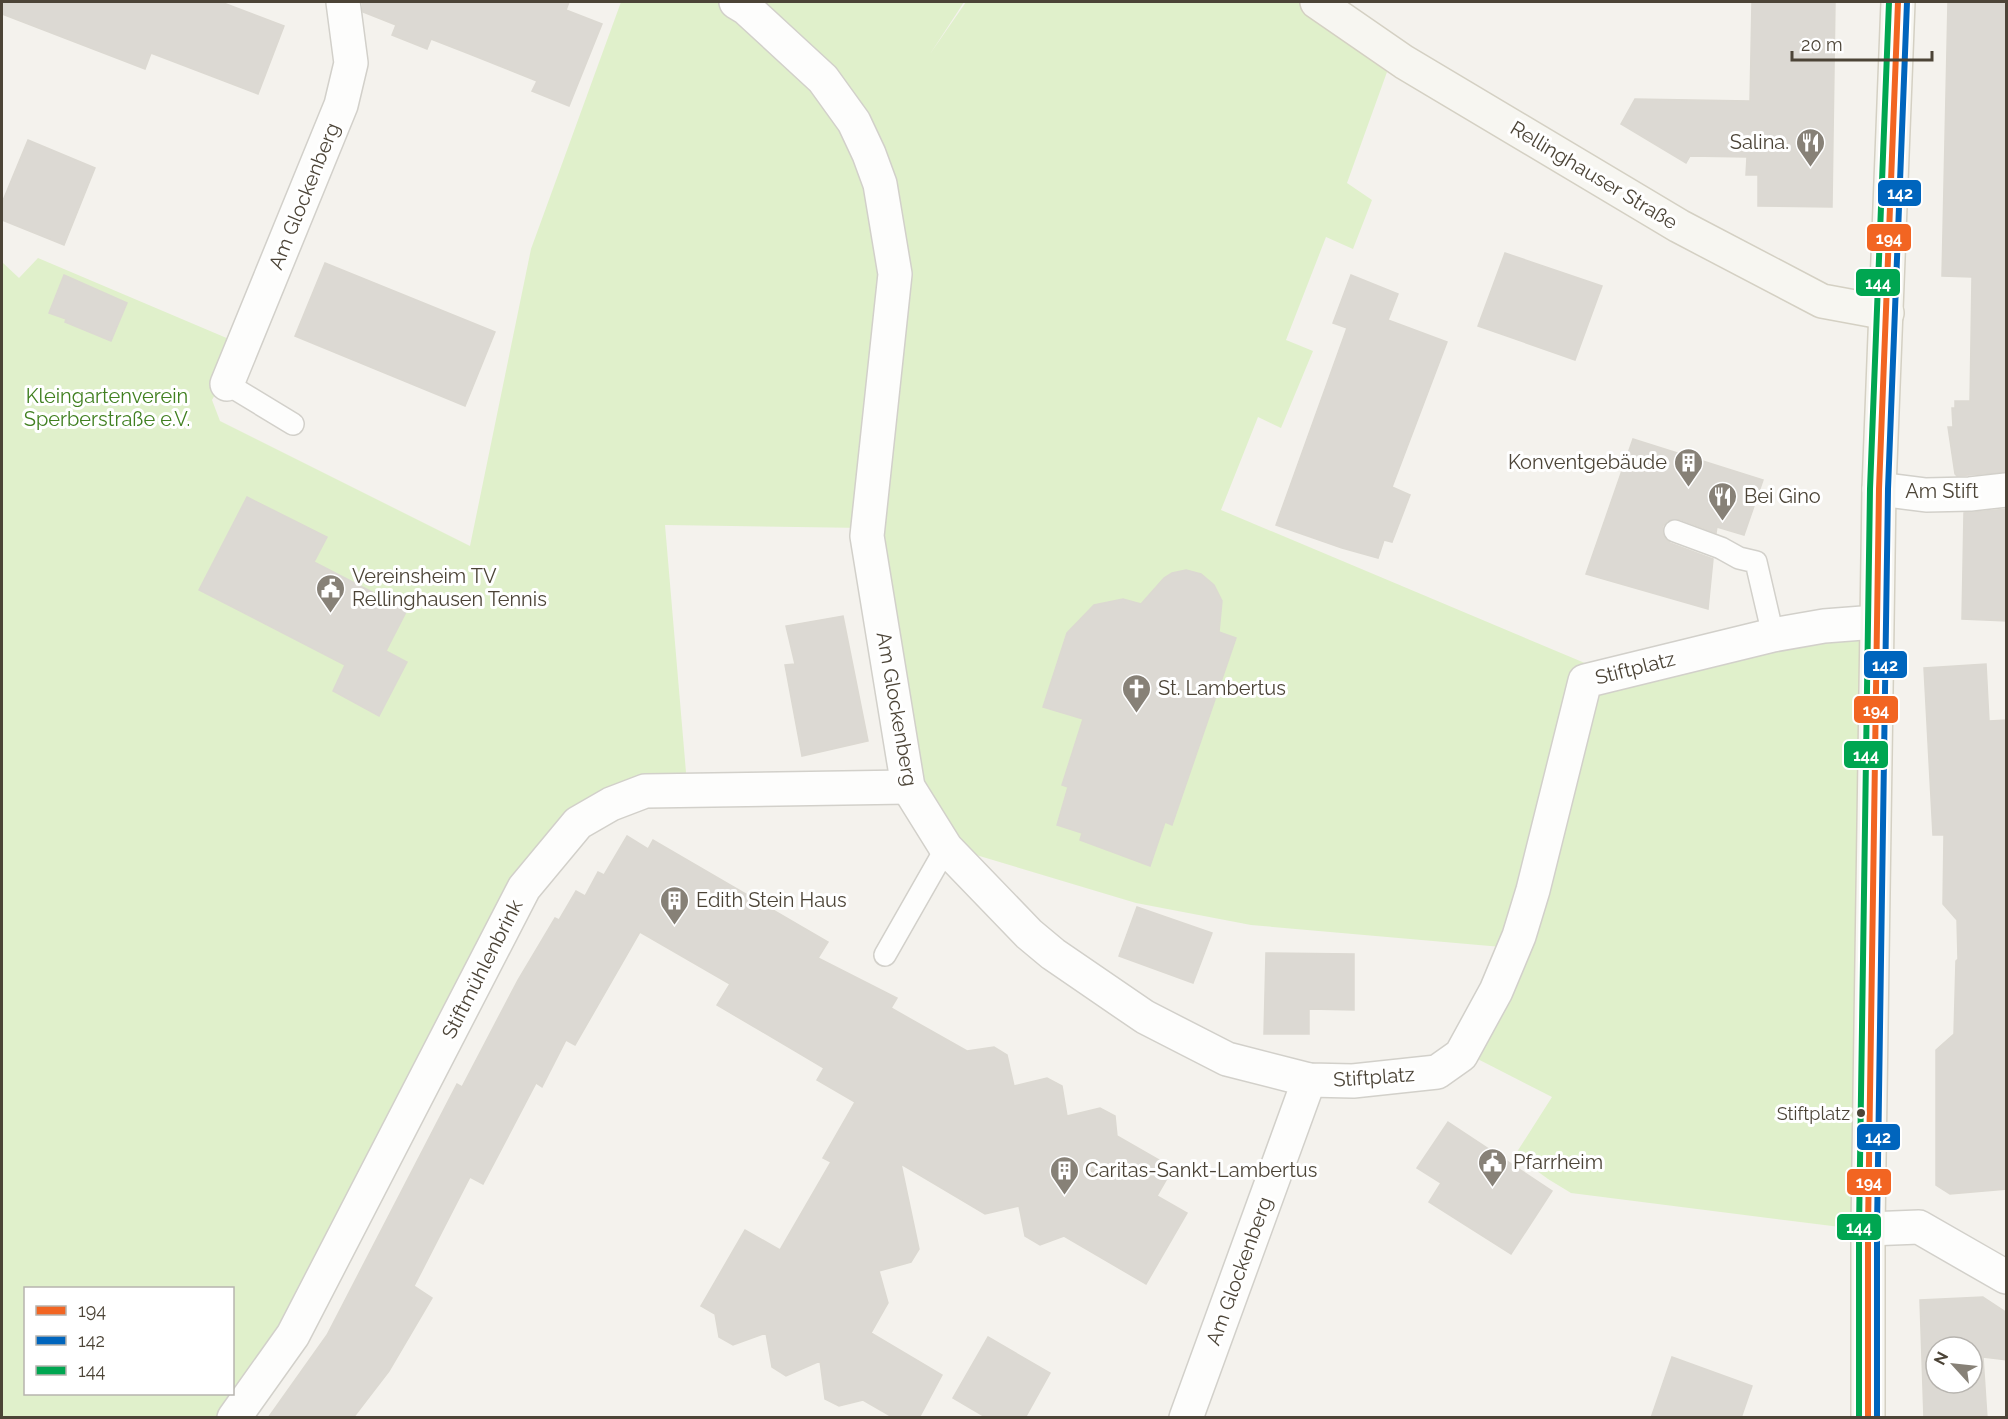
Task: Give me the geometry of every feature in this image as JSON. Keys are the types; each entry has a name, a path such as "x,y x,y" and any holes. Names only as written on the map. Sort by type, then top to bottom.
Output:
{"main road":[{"name":"Rellinghauser Straße","path":"1317,2 1404,62 1679,226 1822,301 1887,312"},
{"path":"1868,1418 1868,1229 1876,622 1898,2"}],"street":[{"name":"Am Glockenberg","path":"227,384 340,105 351,63 343,2"},
{"name":"Am Glockenberg","path":"736,2 746,8 823,79 854,122 880,184 895,274 867,536 908,787 946,848 1029,934 1053,954 1146,1017 1227,1059 1309,1080 1186,1418"},
{"name":"Am Stift","path":"1879,489 1926,495 2007,490"},
{"name":"Stiftplatz","path":"1309,1080 1353,1081 1437,1072 1461,1055 1496,991 1519,936 1533,890 1585,681 1773,635 1824,626 1876,622"},
{"name":"Stiftmühlenbrink","path":"234,1418 293,1335 524,888 578,823 610,804 645,791 908,787"},
{"path":"1868,1229 1919,1227 2007,1277"}],"lane":[{"path":"227,384 293,424"},
{"path":"1675,531 1721,548 1739,558 1756,562 1773,635"},
{"path":"885,955 946,848"}],"green space":[{"name":"Kleingartenverein Sperberstraße e.V.","path":"621,2 728,2 858,133 893,275 866,528 665,525 687,784 581,815 230,1417 2,1417 2,262 19,278 38,258 236,342 222,382 212,400 220,421 470,546 531,249"},
{"path":"743,2 964,2 930,54 966,2 1298,2 1387,72 1347,183 1372,200 1353,249 1326,237 1286,340 1313,351 1281,428 1258,417 1221,510 1611,674 1583,680 1513,948 1251,925 1136,903 946,846 909,786 869,535 883,181"},
{"path":"1874,625 1864,1230 1571,1193 1515,1155 1552,1097 1464,1052 1586,681"}],"building":[{"path":"2,2 221,2 284,26 258,94 151,53 145,69 2,14"},
{"path":"362,2 569,2 566,10 602,24 569,106 532,91 537,81 431,39 427,49 392,35 396,25 363,12"},
{"path":"1752,2 1835,2 1832,207 1758,206 1758,175 1746,175 1747,157 1690,156 1686,163 1621,124 1635,99 1750,101"},
{"path":"1948,2 2007,2 2007,472 1957,476 1948,427 1953,427 1952,408 1955,408 1955,401 1970,401 1972,277 1942,276"},
{"path":"28,140 95,168 64,245 2,220 2,203"},
{"path":"1505,253 1602,286 1575,360 1478,326"},
{"path":"325,263 495,332 465,406 295,336"},
{"path":"64,275 127,303 111,341 49,313"},
{"path":"1351,275 1398,294 1388,320 1447,342 1392,487 1410,495 1392,542 1384,540 1378,558 1276,525 1347,328 1333,323"},
{"path":"1633,439 1763,480 1744,535 1717,527 1716,533 1679,519 1667,521 1663,526 1663,534 1670,543 1713,559 1708,609 1586,574"},
{"path":"247,497 327,537 314,562 407,610 386,651 407,662 379,716 333,691 345,665 199,590"},
{"path":"2007,509 2007,621 1962,619 1964,513"},
{"name":"St. Lambertus","path":"1186,570 1201,574 1214,585 1222,601 1219,632 1236,638 1172,825 1165,822 1150,866 1080,840 1082,833 1057,825 1068,787 1062,785 1083,719 1043,707 1067,633 1094,605 1123,599 1141,604 1164,578 1172,573"},
{"path":"843,616 868,741 802,756 785,665 795,664 786,626"},
{"path":"1986,664 1989,721 2007,720 2007,1189 1950,1194 1936,1185 1936,1050 1954,1034 1956,961 1958,959 1957,920 1943,904 1944,835 1933,835 1924,668"},
{"path":"627,836 648,849 653,840 828,942 818,958 897,998 891,1008 967,1051 994,1047 1007,1055 1014,1086 1047,1078 1062,1086 1067,1116 1100,1108 1115,1116 1117,1136 1173,1168 1157,1196 1187,1213 1146,1284 1064,1236 1040,1245 1025,1236 1019,1206 985,1214 901,1164 919,1249 911,1262 879,1271 888,1303 871,1333 942,1375 919,1418 894,1418 863,1400 839,1406 825,1399 820,1361 786,1376 772,1367 766,1333 733,1345 719,1337 715,1314 701,1306 745,1230 780,1250 831,1162 823,1158 855,1102 817,1080 824,1068 717,1005 730,984 640,932 575,1045 566,1040 542,1087 536,1083 483,1184 470,1177 414,1286 432,1298 389,1371 353,1418 268,1418 327,1335 457,1084 462,1087 518,980 555,918 559,920 576,891 585,896 598,872 604,875"},
{"path":"1137,907 1212,933 1193,983 1119,956"},
{"path":"1266,953 1354,954 1354,1010 1309,1009 1309,1034 1264,1034"},
{"name":"Pfarrheim","path":"1448,1122 1552,1191 1511,1254 1429,1202 1441,1183 1417,1168"},
{"path":"1983,1297 2007,1313 2007,1360 1984,1357 1984,1335 1924,1335 1924,1395 1984,1395 1984,1372 1987,1418 1924,1418 1920,1300"},
{"path":"988,1337 1050,1373 1025,1418 987,1418 953,1398"},
{"path":"1672,1357 1752,1386 1741,1418 1651,1418"}],"transit line":[{"name":"144","path":"1859,1418 1859,1229 1870,489 1889,2"},
{"name":"194","path":"1868,1418 1868,1229 1879,489 1898,2"},
{"name":"142","path":"1877,1418 1877,1229 1888,489 1907,2"}],"place":[{"name":"Salina.","path":"1810,168"},
{"name":"Konventgebäude","path":"1688,488"},
{"name":"Bei Gino","path":"1723,522"},
{"name":"Vereinsheim TV Rellinghausen Tennis","path":"331,614"},
{"name":"St. Lambertus","path":"1137,714"},
{"name":"Edith Stein Haus","path":"675,926"},
{"name":"Stiftplatz","path":"1861,1113"},
{"name":"Pfarrheim","path":"1492,1188"},
{"name":"Caritas-Sankt-Lambertus","path":"1064,1196"}]}
